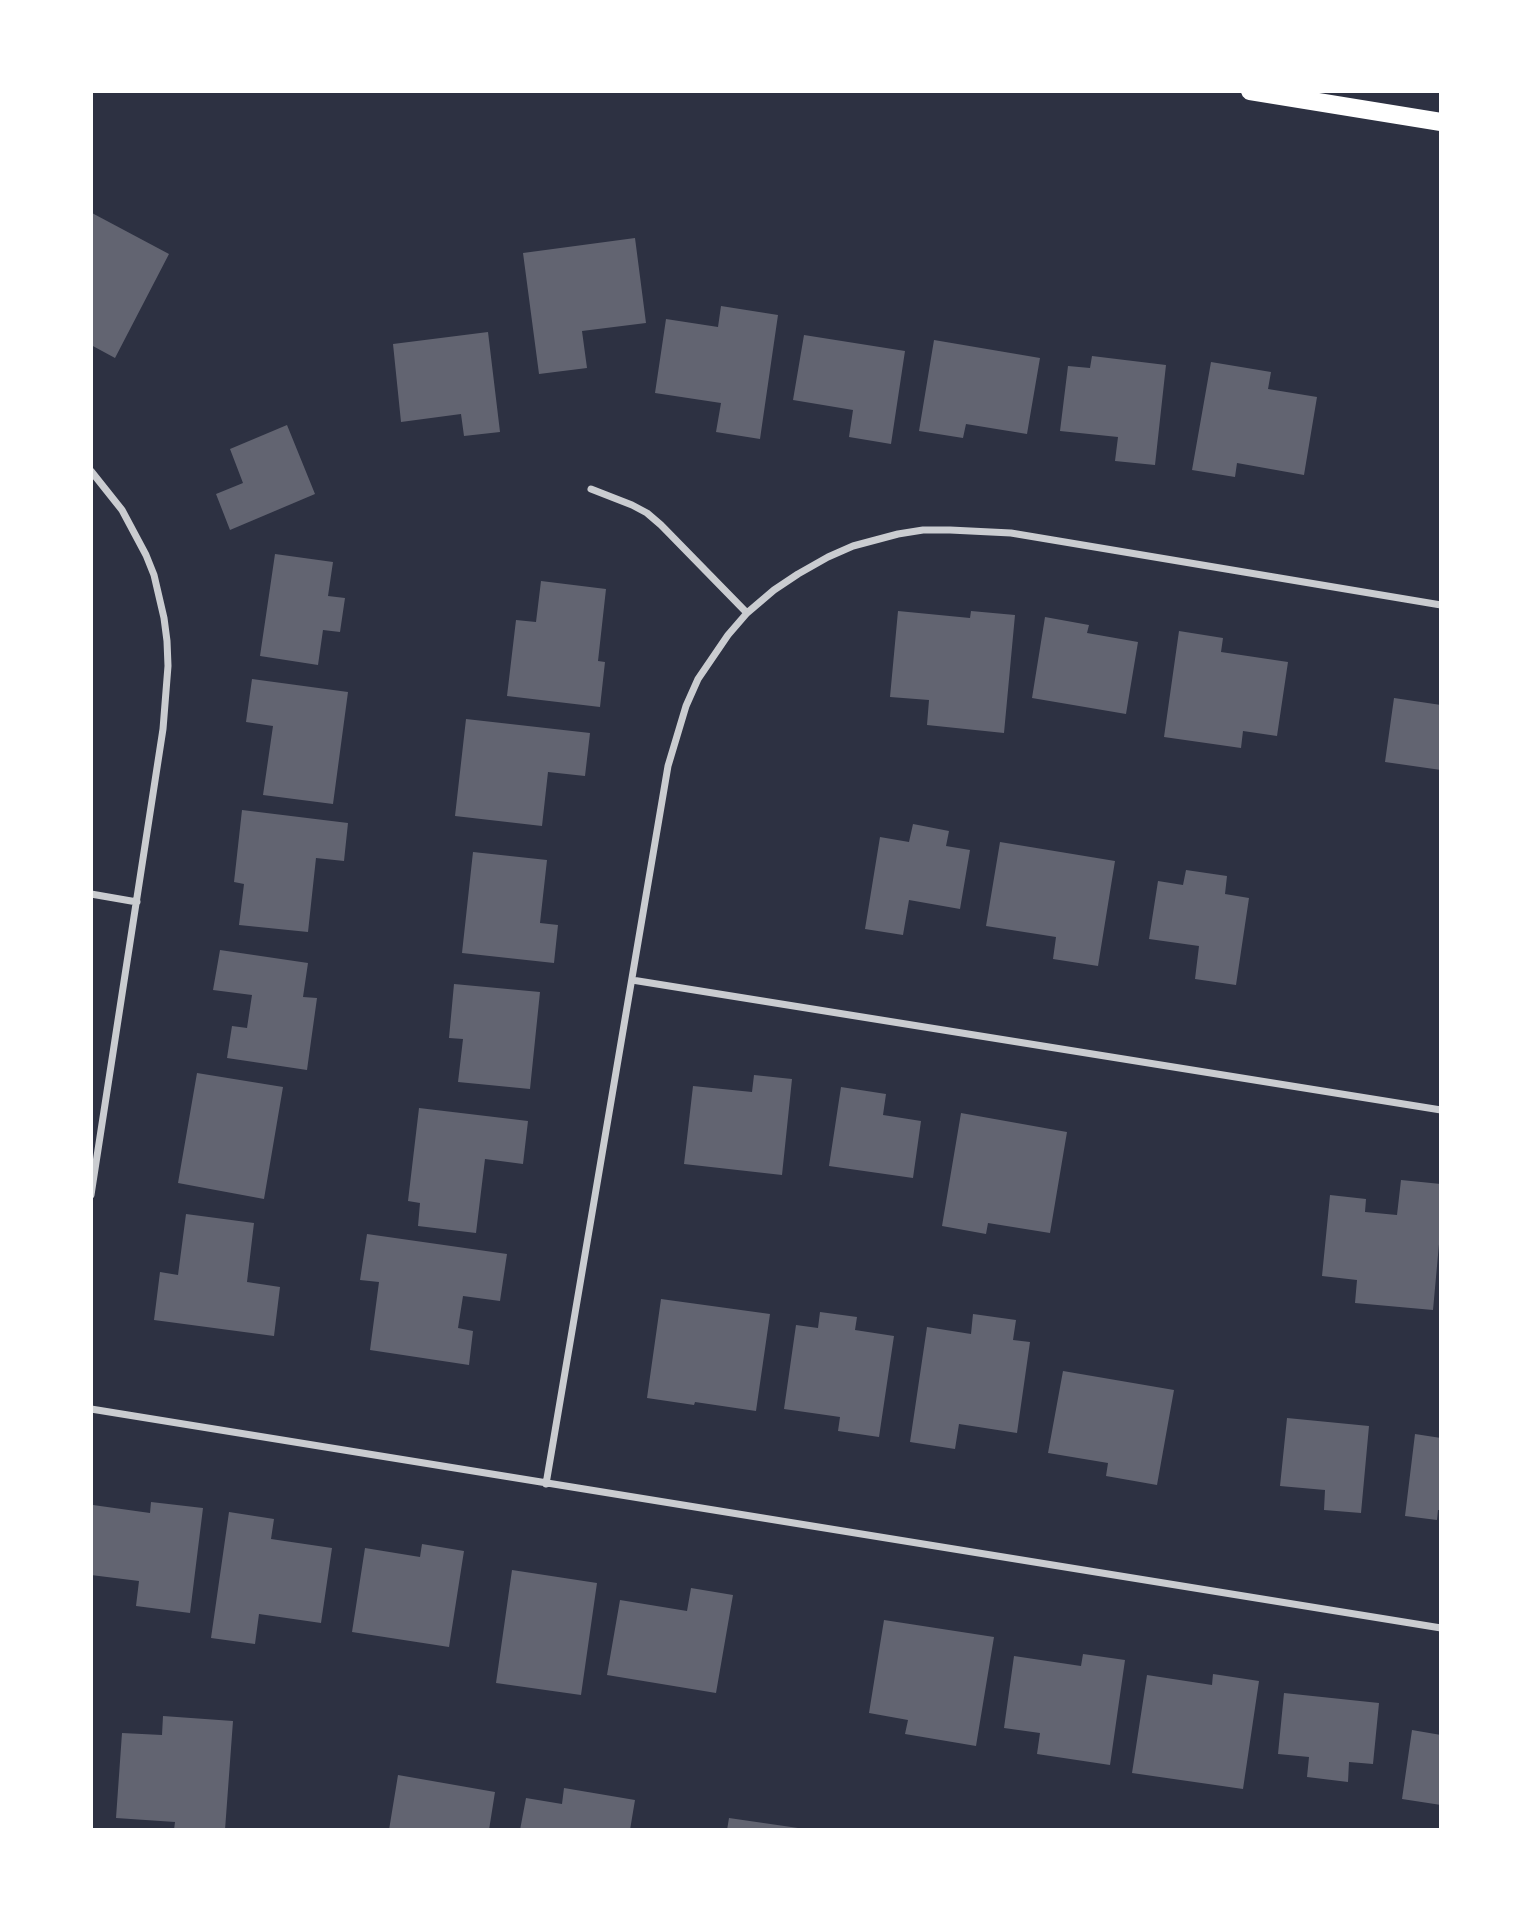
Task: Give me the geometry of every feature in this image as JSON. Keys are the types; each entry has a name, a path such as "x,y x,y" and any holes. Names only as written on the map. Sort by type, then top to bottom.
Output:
{"main road":[{"path":"1250,91 1441,122"}],"street":[{"path":"91,471 122,510 146,555 159,596 167,641 167,697 163,729 91,1195"},
{"path":"591,489 647,513 747,613"},
{"path":"546,1484 661,802 677,733 698,679 727,635 747,613 798,574 853,546 923,530 1011,533 1441,605"},
{"path":"91,894 137,902"},
{"path":"632,980 1441,1110"},
{"path":"91,1409 1441,1628"}],"building":[{"path":"92,213 169,254 115,358 91,345"},
{"path":"635,238 646,323 582,331 587,368 539,374 523,253"},
{"path":"721,306 778,315 760,439 716,432 721,403 655,393 666,319 718,327"},
{"path":"488,332 500,432 464,436 461,414 401,422 393,344"},
{"path":"804,335 905,351 891,444 849,437 853,410 793,400"},
{"path":"934,340 1040,358 1027,434 966,424 963,438 919,431"},
{"path":"1092,356 1166,365 1155,465 1115,461 1118,437 1060,431 1068,366 1090,368"},
{"path":"1211,362 1271,372 1268,389 1317,397 1304,475 1237,463 1235,477 1192,470"},
{"path":"287,425 315,494 230,530 216,494 243,483 230,449"},
{"path":"275,554 333,562 328,596 345,598 340,632 323,630 318,665 260,656"},
{"path":"541,581 606,589 598,661 605,662 600,707 507,696 516,620 536,622"},
{"path":"898,611 970,618 971,611 1015,615 1004,733 927,725 929,700 890,697"},
{"path":"1045,617 1089,625 1087,633 1138,642 1126,714 1032,698"},
{"path":"1179,631 1223,638 1221,652 1288,662 1277,736 1243,731 1241,748 1164,737"},
{"path":"252,679 348,692 333,804 263,795 273,726 246,722"},
{"path":"1394,698 1441,705 1441,770 1385,762"},
{"path":"466,719 590,733 585,776 548,772 542,826 455,816"},
{"path":"242,810 348,823 344,861 316,858 308,932 239,925 244,884 234,882"},
{"path":"913,824 949,831 946,846 970,850 960,909 909,900 903,935 865,929 880,837 909,842"},
{"path":"1000,842 1115,861 1098,966 1053,959 1056,937 986,926"},
{"path":"473,852 547,860 540,923 558,925 554,963 462,953"},
{"path":"1186,870 1227,876 1225,894 1249,898 1236,985 1195,979 1199,946 1149,939 1158,881 1183,885"},
{"path":"220,950 308,963 303,997 317,998 307,1070 227,1058 232,1026 247,1028 252,995 213,990"},
{"path":"454,984 540,992 530,1089 458,1082 463,1039 449,1038"},
{"path":"197,1073 283,1087 264,1199 178,1183"},
{"path":"754,1075 792,1079 782,1175 684,1164 693,1086 752,1092"},
{"path":"841,1087 886,1094 883,1115 921,1121 913,1178 829,1166"},
{"path":"419,1108 528,1121 523,1164 485,1159 476,1233 418,1226 420,1203 408,1201"},
{"path":"961,1113 1067,1132 1050,1233 988,1223 986,1234 942,1226"},
{"path":"1401,1180 1441,1184 1441,1222 1433,1310 1355,1303 1357,1280 1322,1276 1330,1195 1366,1199 1365,1212 1397,1215"},
{"path":"186,1214 254,1223 247,1282 280,1287 274,1336 154,1320 160,1272 178,1275"},
{"path":"367,1234 507,1254 500,1301 463,1296 458,1328 473,1331 469,1365 370,1350 379,1282 360,1280"},
{"path":"661,1299 770,1314 756,1411 647,1398"},
{"path":"820,1312 857,1317 855,1330 894,1336 879,1437 838,1431 840,1417 784,1409 796,1325 818,1328"},
{"path":"973,1314 1016,1320 1013,1340 1030,1342 1017,1433 959,1424 955,1449 910,1442 927,1327 971,1334"},
{"path":"1063,1371 1174,1390 1157,1485 1106,1476 1108,1463 1048,1453"},
{"path":"1287,1418 1369,1426 1361,1513 1324,1510 1325,1490 1280,1486"},
{"path":"1415,1434 1441,1438 1441,1510 1438,1510 1437,1520 1405,1516"},
{"path":"151,1502 203,1508 190,1613 136,1606 139,1581 91,1575 93,1505 150,1513"},
{"path":"229,1512 274,1519 271,1539 332,1548 321,1623 259,1614 255,1644 211,1638"},
{"path":"422,1544 464,1551 449,1647 352,1632 365,1548 420,1557"},
{"path":"512,1570 597,1583 581,1695 496,1683"},
{"path":"691,1588 733,1595 716,1693 607,1675 620,1600 687,1611"},
{"path":"884,1620 994,1637 976,1746 905,1734 908,1720 869,1713"},
{"path":"1083,1654 1125,1660 1110,1765 1037,1754 1040,1733 1004,1728 1014,1656 1081,1666"},
{"path":"1213,1674 1259,1681 1243,1789 1132,1773 1147,1675 1212,1685"},
{"path":"1284,1693 1379,1703 1373,1764 1349,1762 1348,1782 1307,1777 1309,1757 1278,1754"},
{"path":"163,1716 233,1721 225,1830 174,1830 175,1822 116,1818 122,1733 162,1735"},
{"path":"1412,1730 1441,1735 1441,1805 1402,1799"},
{"path":"398,1775 495,1792 489,1830 389,1830"},
{"path":"564,1788 635,1800 630,1830 520,1830 526,1798 562,1804"},
{"path":"729,1818 798,1828 798,1830 727,1830"}]}
